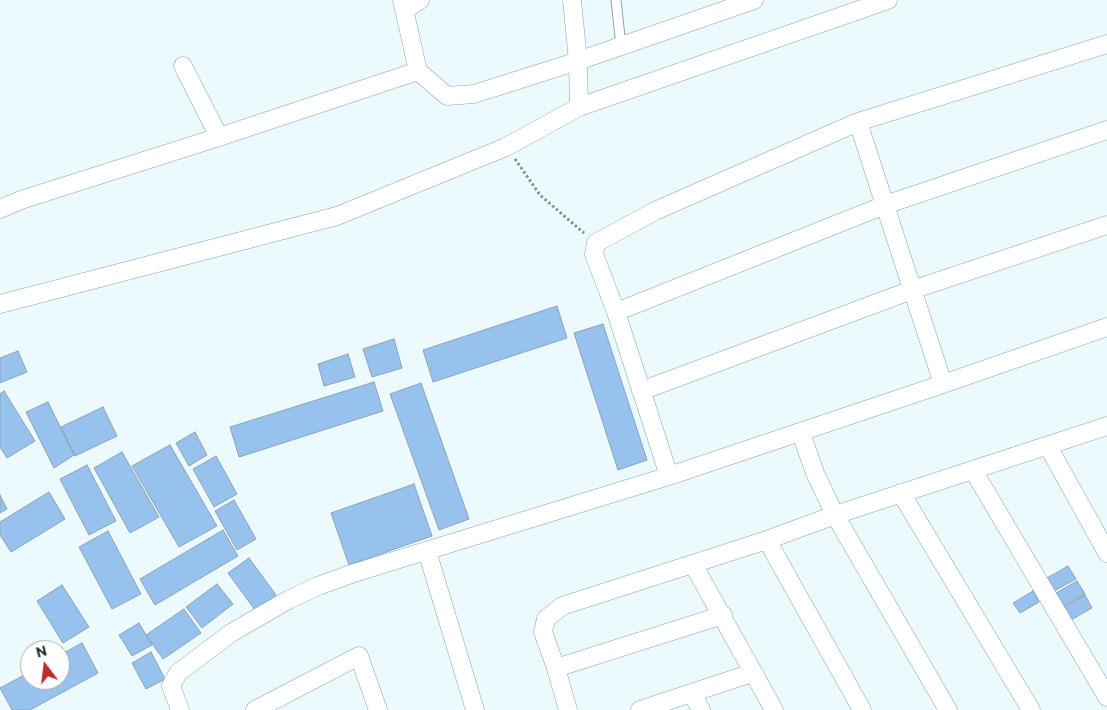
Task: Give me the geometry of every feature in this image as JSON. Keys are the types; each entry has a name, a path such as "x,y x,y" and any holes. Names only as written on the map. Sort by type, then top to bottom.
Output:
{"street":[{"path":"420,0 404,5 418,71 447,96 474,94 578,61 754,0"},
{"path":"572,0 578,61 579,107"},
{"path":"0,304 337,216 506,147 579,107 888,0"},
{"path":"669,476 616,312 594,254 596,243 654,212 858,122 1107,44"},
{"path":"183,66 219,137"},
{"path":"0,209 20,200 418,71"},
{"path":"858,122 943,384"},
{"path":"616,312 885,205 1107,130"},
{"path":"641,391 912,290 1107,225"},
{"path":"180,710 171,686 178,673 231,633 288,600 318,586 801,433 1107,327"},
{"path":"568,710 543,632 546,619 562,606 767,540 835,515 1107,426"},
{"path":"801,433 815,473 835,515 948,710"},
{"path":"1048,446 1107,553"},
{"path":"973,470 1107,698"},
{"path":"901,493 1031,710"},
{"path":"767,540 862,710"},
{"path":"427,551 475,710"},
{"path":"693,564 774,710"},
{"path":"556,668 723,615"},
{"path":"255,710 359,656 378,710"},
{"path":"640,710 692,694 752,672"},
{"path":"692,694 701,710"}],"lane":[{"path":"616,0 621,46"}],"path":[{"path":"506,147 540,195 596,243"}],"building":[{"path":"557,306 567,338 433,382 423,350"},
{"path":"603,324 647,460 618,470 574,333"},
{"path":"394,339 402,368 372,377 363,349"},
{"path":"18,351 27,372 0,383 0,358"},
{"path":"348,354 355,377 324,386 318,364"},
{"path":"374,382 383,411 239,457 230,427"},
{"path":"421,383 469,519 439,530 390,394"},
{"path":"4,391 35,441 7,458 0,447 0,394"},
{"path":"48,402 74,455 54,468 26,412"},
{"path":"103,407 117,436 75,456 61,427"},
{"path":"195,432 207,455 189,466 176,443"},
{"path":"170,445 217,526 179,547 132,466"},
{"path":"122,452 159,517 130,533 94,468"},
{"path":"216,456 237,494 214,507 193,469"},
{"path":"87,465 116,521 89,535 60,479"},
{"path":"414,484 432,536 349,565 331,513"},
{"path":"49,492 65,519 11,552 0,535 0,522"},
{"path":"0,495 7,509 0,513"},
{"path":"234,500 256,539 237,550 215,511"},
{"path":"223,530 238,556 155,605 140,579"},
{"path":"108,531 141,594 112,609 79,547"},
{"path":"249,558 276,595 255,610 228,573"},
{"path":"1068,566 1076,579 1054,591 1047,578"},
{"path":"1077,581 1085,594 1063,606 1056,593"},
{"path":"217,584 233,604 202,628 186,607"},
{"path":"62,585 89,627 68,640 61,640 37,601"},
{"path":"1033,591 1039,602 1020,613 1013,603"},
{"path":"1085,595 1092,608 1071,620 1064,607"},
{"path":"184,609 201,633 163,659 146,635"},
{"path":"139,623 152,645 132,656 119,635"},
{"path":"82,643 98,673 70,688 70,650"},
{"path":"151,652 165,679 146,689 132,663"},
{"path":"20,677 20,690 67,690 30,710 12,710 0,688"}]}
